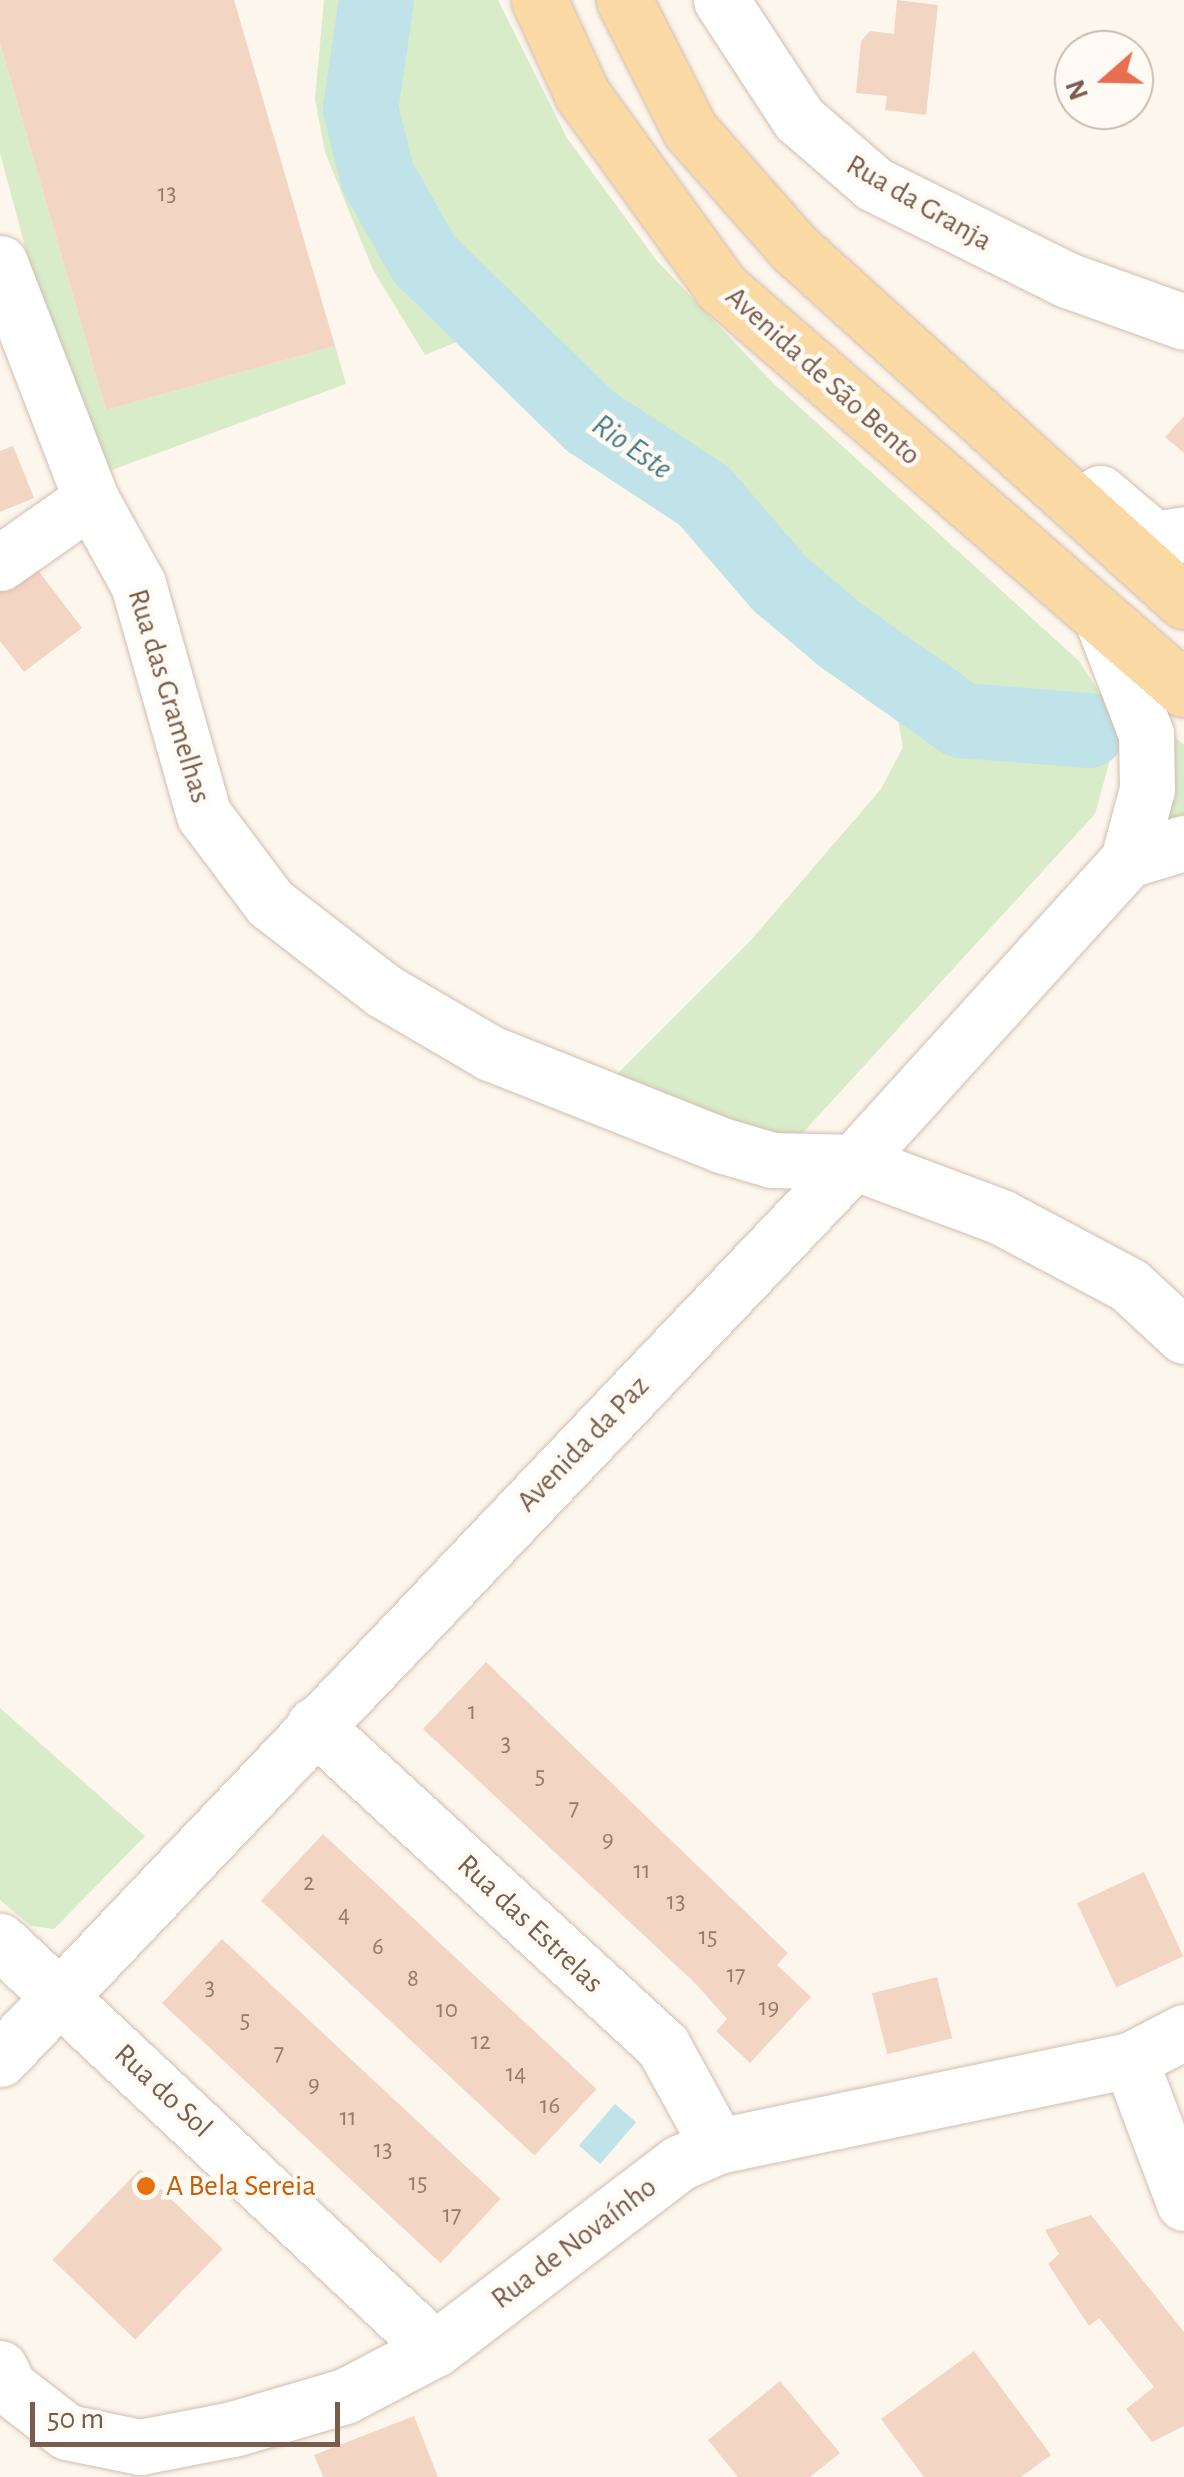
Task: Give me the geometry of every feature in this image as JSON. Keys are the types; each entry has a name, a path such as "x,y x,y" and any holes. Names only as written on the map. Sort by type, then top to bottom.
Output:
{"main road":[{"name":"Avenida de São Bento","path":"539,0 582,94 721,286 1184,689"},
{"path":"624,0 690,130 794,248 1184,602"}],"street":[{"name":"Rua da Granja","path":"721,0 800,119 874,184 1052,273 1184,322"},
{"name":"Rua das Gramelhas","path":"0,266 91,500 150,615 204,814 270,903 384,992 490,1053 721,1145 772,1160 854,1162"},
{"path":"988,428 1023,428 1154,540 1184,534"},
{"path":"0,563 91,500"},
{"name":"Avenida da Paz","path":"0,2096 34,2028 314,1725 854,1162 1128,860 1147,789 1146,734 1101,617"},
{"path":"1128,860 1184,843"},
{"path":"854,1162 1033,1234 1128,1285 1184,1336"},
{"name":"Rua das Estrelas","path":"314,1725 663,2046 718,2146"},
{"name":"Rua do Sol","path":"0,1941 34,2028 435,2349"},
{"name":"Rua de Novaínho","path":"0,2368 9,2387 67,2432 140,2447 345,2396 435,2349 678,2164 718,2146 1130,2060 1184,2032"},
{"path":"1130,2060 1184,2204"}],"green space":[{"path":"324,0 365,0 350,115 368,181 421,269 476,334 425,355 373,270 325,152 315,99"},
{"path":"388,0 498,0 567,138 657,261 773,383 1079,661 1105,701 1115,742 1095,814 797,1139 755,1140 611,1080 752,939 881,789 903,747 893,693 870,671 885,654 796,585 716,492 576,396 416,231 388,179 368,83"},
{"path":"0,43 106,410 335,346 346,384 109,471 31,269 0,153"},
{"path":"1154,719 1184,745 1184,818 1144,837"},
{"path":"0,1708 145,1836 54,1929 31,1926 0,1900"}],"water":[{"path":"615,2104 636,2122 600,2164 579,2146"}],"building":[{"path":"0,0 234,0 335,346 106,410 0,43"},
{"path":"897,0 938,5 926,115 885,110 887,96 856,93 861,41 870,31 894,34"},
{"path":"1184,416 1184,453 1165,437"},
{"path":"13,446 34,498 0,512 0,451"},
{"path":"34,565 82,628 24,672 0,641 0,591"},
{"path":"486,1662 788,1953 777,1965 811,1997 750,2063 716,2031 727,2019 696,1984 423,1729"},
{"path":"323,1834 597,2089 534,2156 261,1901"},
{"path":"1144,1872 1183,1956 1116,1988 1077,1903"},
{"path":"222,1939 501,2199 441,2263 162,2003"},
{"path":"937,1977 952,2038 887,2054 872,1993"},
{"path":"140,2169 223,2249 135,2340 52,2260"},
{"path":"1091,2215 1184,2332 1184,2426 1152,2442 1126,2409 1154,2387 1099,2318 1089,2326 1048,2264 1059,2254 1045,2230"},
{"path":"974,2351 1051,2455 1021,2477 924,2477 881,2419"},
{"path":"780,2381 840,2453 810,2477 738,2477 708,2440"},
{"path":"414,2416 438,2477 323,2477 314,2455"}],"waterway":[{"name":"Rio Este","path":"376,0 360,108 377,176 424,259 590,421 704,496 779,583 842,636 961,720 1088,730"}],"place":[{"name":"A Bela Sereia","path":"146,2186"}]}
